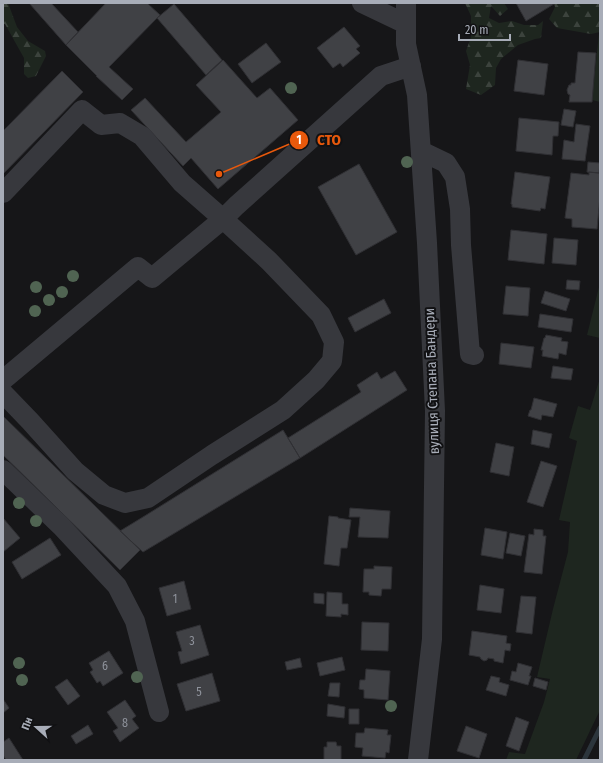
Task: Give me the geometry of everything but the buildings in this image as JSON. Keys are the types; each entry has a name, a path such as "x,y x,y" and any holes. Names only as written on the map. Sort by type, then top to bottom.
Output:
{"street":[{"path":"362,3 406,24"},
{"name":"вулиця Степана Бандери","path":"406,3 406,44 417,95 421,151 435,411 432,639 418,760"},
{"path":"3,380 138,267 152,278 223,219 381,76 411,66"},
{"path":"3,193 82,110 101,125 120,123 142,136 182,183 269,261 321,315 334,342 332,361 316,380 284,410 212,455 148,498 126,503 104,494 75,471 3,393"},
{"path":"421,151 446,163 455,177 460,209 461,245 470,354 474,355"},
{"path":"3,470 61,526 117,586 135,621 159,712"}],"green space":[{"path":"3,3 8,3 17,27 28,41 45,51 46,56 36,76 28,78 24,74 24,58 5,24 3,24"},
{"path":"465,3 504,3 508,9 500,16 491,6 489,18 499,23 512,21 524,25 538,25 543,21 541,38 518,45 501,59 496,68 495,85 481,95 466,89 470,65 466,51 471,37 471,16"},
{"path":"554,3 600,3 600,32 591,34 557,28 549,19 555,7"},
{"path":"600,33 600,102 592,100"},
{"path":"600,287 600,338 587,335"},
{"path":"600,378 600,710 576,760 506,760 509,752 525,754 544,702 550,679 537,677 568,552 570,522 559,520 577,441 569,438 578,406 590,410"}],"waterway":[{"path":"584,760 600,728"}],"place":[{"name":"СТО","path":"219,174"}]}
